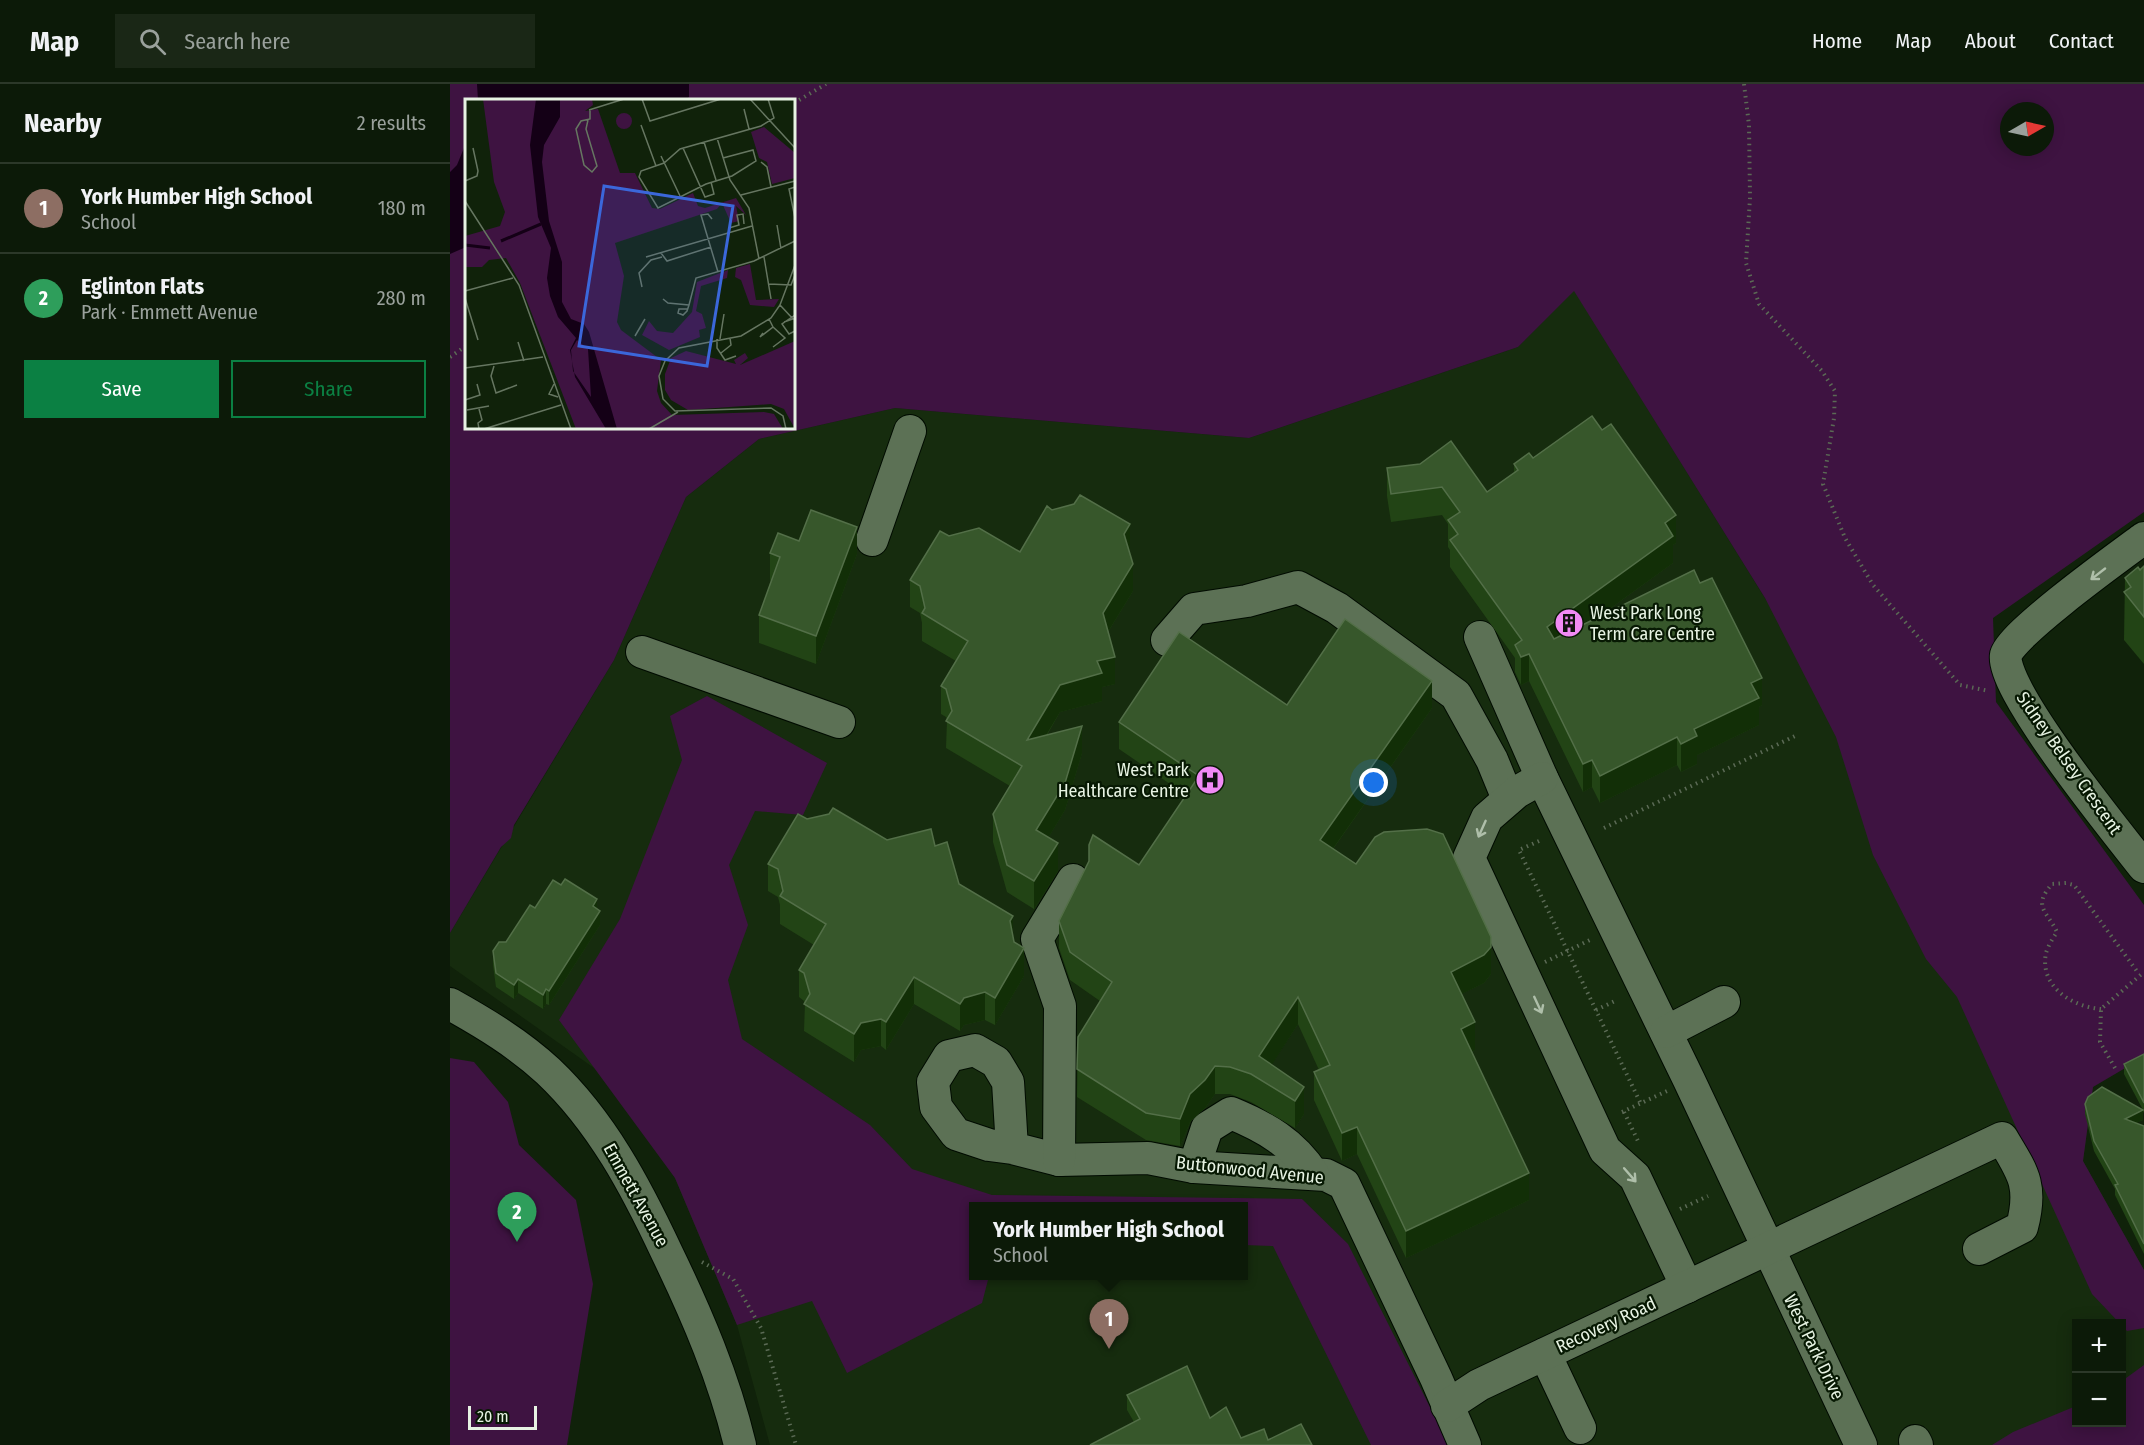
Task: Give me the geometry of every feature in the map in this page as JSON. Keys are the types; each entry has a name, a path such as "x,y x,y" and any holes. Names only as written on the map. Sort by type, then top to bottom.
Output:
{"street":[{"path":"872,540 910,430"},
{"name":"Sidney Belsey Crescent","path":"2144,538 2033,624 2012,645 2006,656 2008,673 2022,699 2062,760 2144,867"},
{"path":"1167,640 1194,609 1247,601 1298,587 1337,608 1456,695 1492,760 1508,799"},
{"name":"West Park Drive","path":"1480,637 1542,778 1666,1032 1861,1445"},
{"path":"642,652 839,722"},
{"path":"1542,778 1508,799 1487,818 1469,858 1605,1150 1635,1177 1688,1287"},
{"path":"1059,1160 1060,1006 1037,939 1073,880"},
{"path":"1666,1032 1724,1002"},
{"name":"Emmett Avenue","path":"450,1004 511,1041 548,1071 591,1119 612,1149 688,1297 712,1353 740,1445"},
{"path":"1194,1167 1207,1128 1231,1113 1265,1127 1301,1155 1313,1174"},
{"name":"Recovery Road","path":"1447,1406 1471,1389 2002,1138 2021,1170 2029,1201 2022,1227 1978,1249"},
{"name":"Buttonwood Avenue","path":"1012,1148 1059,1160 1148,1158 1194,1167 1326,1175 1344,1184 1437,1378 1465,1445"},
{"path":"1545,1354 1580,1428"}],"path":[{"path":"795,102 826,84"},
{"path":"1744,84 1749,125 1750,198 1746,263 1759,304 1822,371 1835,391 1834,418 1822,484 1845,538 1873,585 1959,685 2022,699"},
{"path":"450,357 465,347"},
{"path":"1604,828 1795,736"},
{"path":"1539,841 1519,850 1641,1104"},
{"path":"2101,1009 2086,1008 2060,994 2048,977 2046,951 2056,932 2042,908 2043,895 2052,884 2074,885 2139,974"},
{"path":"1542,963 1600,935"},
{"path":"2115,1068 2100,1042 2101,1009 2144,972"},
{"path":"1596,1010 1615,1001"},
{"path":"1615,1116 1673,1088"},
{"path":"1680,1210 1708,1196"},
{"path":"697,1260 733,1279 761,1329 796,1445"}],"shaded area":[{"path":"450,84 2144,84 2144,512 1993,618 1996,702 2144,905 2144,1057 2093,1087 2083,1161 2144,1270 2144,1328 2127,1331 2126,1319 2116,1319 2092,1294 1957,997 1926,959 1873,855 1836,737 1765,598 1574,291 1518,347 1249,438 895,408 759,439 686,497 614,660 514,825 511,838 501,847 450,933"},
{"path":"477,84 689,84 687,99 478,99"},
{"path":"465,145 465,247 450,254 450,172 457,165"},
{"name":"West Park Healthcare Centre","path":"1574,290 1952,900 2093,1087 2083,1161 2144,1270 2144,1445 770,1445 737,1325 675,1178 611,1080 450,966 450,933 614,660 686,497 759,439 895,408 1249,438 1518,347"},
{"path":"707,696 827,763 803,815 755,811 729,865 748,925 728,980 742,1039 870,1125 912,1169 992,1195 1302,1199 1348,1244 1449,1445 1371,1445 1273,1246 1248,1245 1248,1202 969,1202 969,1280 988,1280 982,1303 847,1373 812,1301 737,1325 675,1178 559,1020 620,919 682,760 670,716"},
{"path":"450,1058 474,1062 508,1102 519,1145 576,1200 593,1284 567,1445 450,1445"},
{"path":"2144,1365 2144,1445 1992,1445 2013,1432 2072,1408 2072,1427 2126,1427 2126,1378"}],"building":[{"name":"West Park Long Term Care Centre","path":"1592,416 1602,430 1611,424 1676,515 1665,523 1673,536 1547,627 1554,639 1694,570 1700,583 1712,578 1762,678 1751,683 1759,698 1694,729 1697,736 1681,744 1677,737 1600,776 1592,760 1583,764 1529,654 1521,657 1515,645 1522,640 1450,540 1458,534 1448,520 1460,512 1442,487 1391,494 1387,468 1420,464 1451,441 1487,492 1518,470 1514,464 1529,453 1533,458"},
{"path":"1080,495 1130,524 1124,534 1133,564 1103,613 1115,657 1097,661 1102,673 1060,685 1027,740 1082,726 1065,783 1036,830 1058,843 1034,881 1007,865 993,814 1022,766 946,721 952,711 946,689 941,686 968,641 922,613 925,608 920,586 910,580 940,531 949,536 979,528 1020,552 1047,506 1052,510 1074,504"},
{"path":"811,510 857,527 816,636 759,615 780,557 770,553 778,533 799,541"},
{"path":"2144,566 2144,617 2124,592 2131,587 2125,578 2138,567 2140,570"},
{"path":"1345,619 1432,681 1320,840 1356,864 1375,837 1384,832 1427,829 1443,834 1491,937 1491,947 1484,955 1451,972 1475,1022 1461,1029 1529,1173 1406,1231 1357,1127 1342,1133 1314,1072 1330,1065 1298,997 1259,1056 1304,1087 1295,1101 1251,1074 1230,1067 1215,1066 1205,1080 1190,1094 1180,1119 1146,1113 1077,1069 1078,1037 1112,982 1070,952 1059,921 1089,861 1089,845 1093,835 1139,865 1199,776 1119,722 1179,632 1287,705"},
{"path":"833,808 887,840 931,829 935,846 947,842 959,884 1013,916 1010,921 1014,942 1024,948 995,998 985,992 964,998 960,1004 914,977 886,1022 881,1019 861,1023 854,1034 804,1004 810,994 804,973 799,970 826,924 780,896 783,891 778,869 768,864 798,814 807,819 829,814"},
{"path":"565,879 597,899 593,906 600,911 549,991 546,989 543,995 518,979 514,985 496,973 493,951 499,942 506,942 530,905 535,908 553,880 561,885"},
{"path":"2144,1054 2144,1103 2124,1064"},
{"path":"2102,1087 2143,1110 2125,1119 2144,1126 2144,1244 2115,1185 2118,1184 2094,1141 2085,1104 2088,1097"},
{"path":"1187,1366 1210,1418 1226,1407 1241,1438 1264,1429 1268,1440 1301,1424 1312,1445 1090,1445 1140,1419 1127,1395"}],"place":[{"name":"West Park Long Term Care Centre","path":"1569,623"},
{"name":"West Park Healthcare Centre","path":"1210,780"},
{"name":"Eglinton Flats","path":"517,1242"},
{"name":"York Humber High School","path":"1109,1349"}]}
